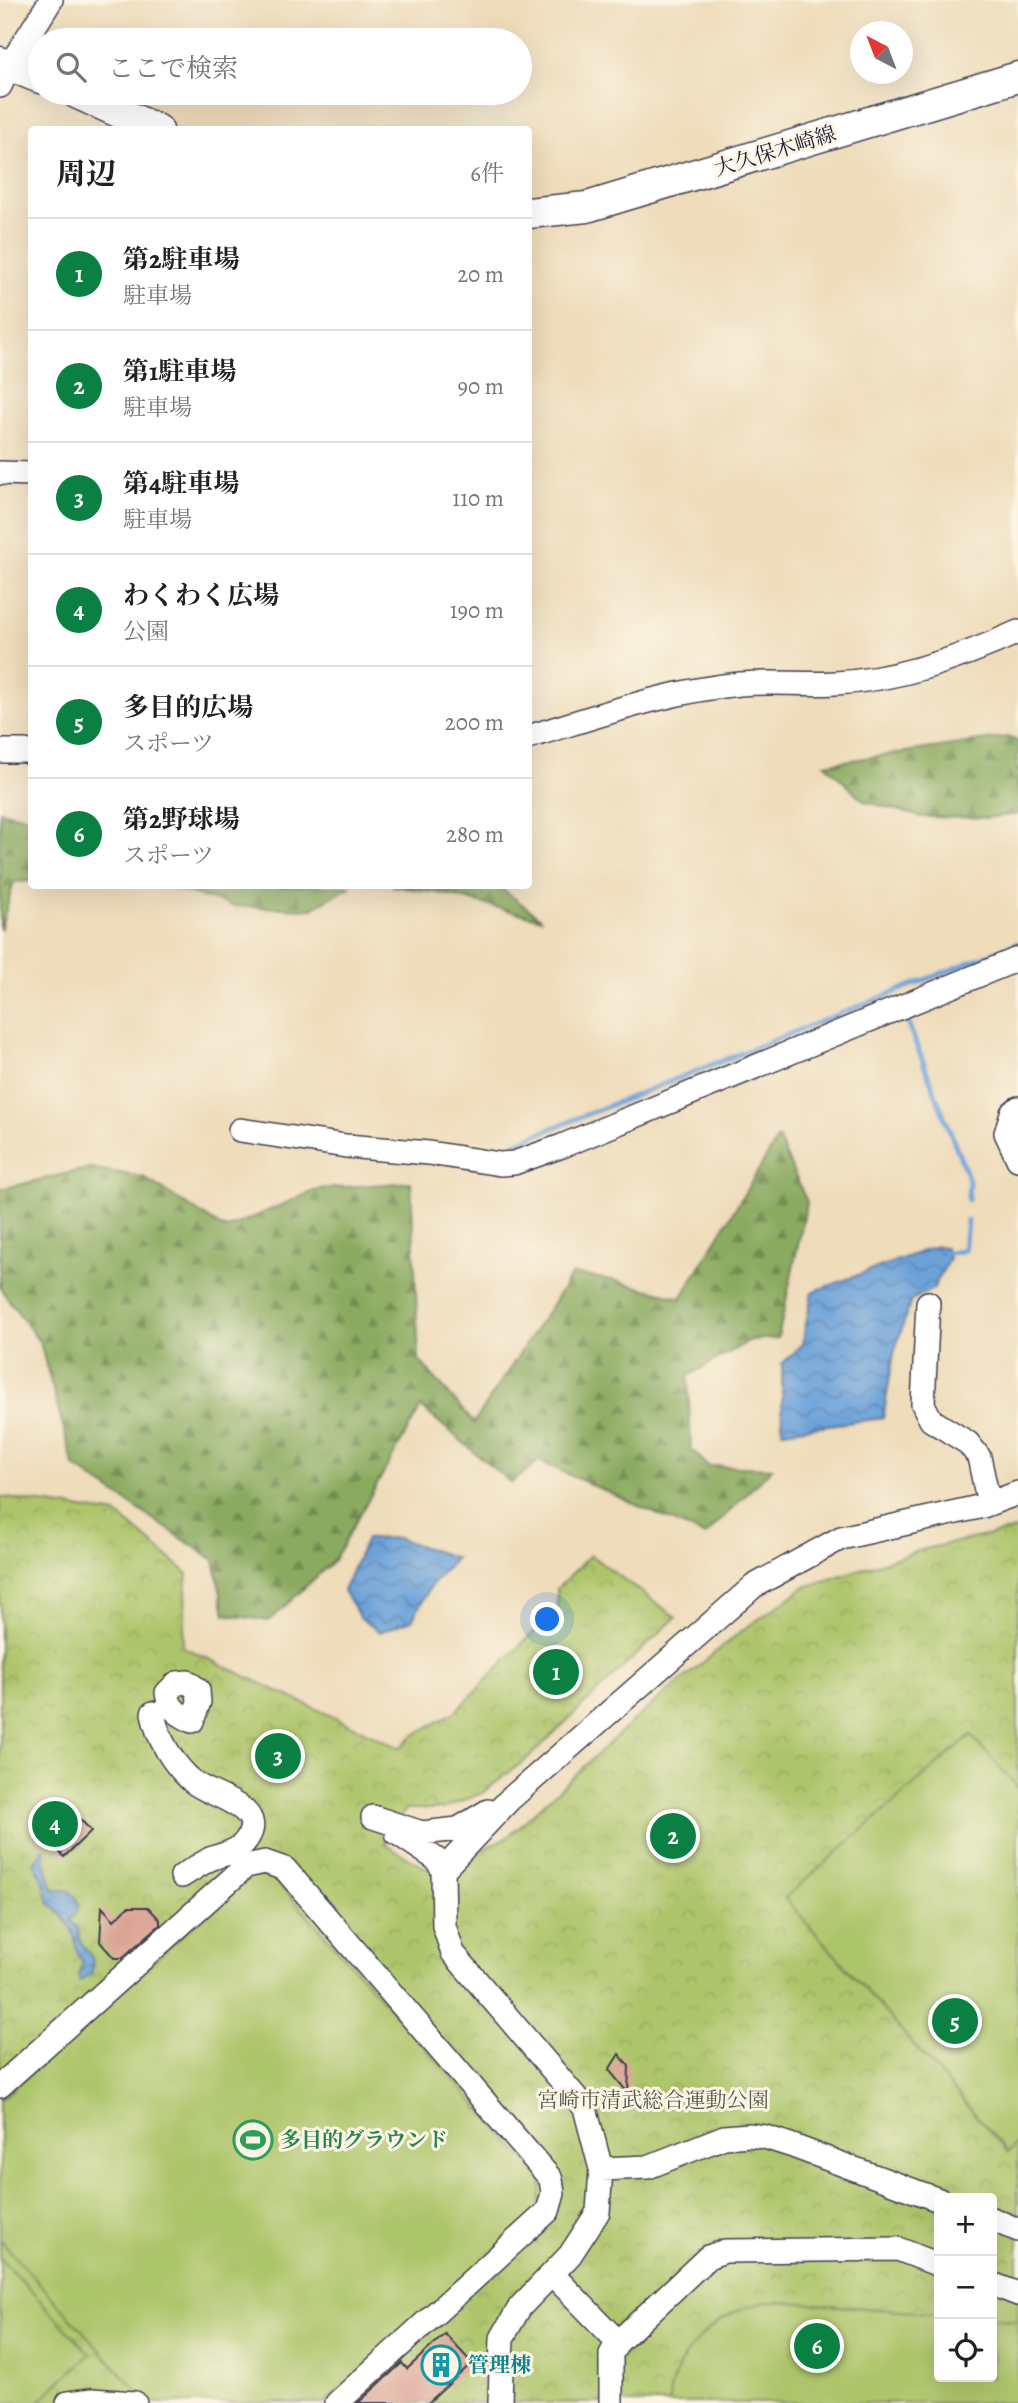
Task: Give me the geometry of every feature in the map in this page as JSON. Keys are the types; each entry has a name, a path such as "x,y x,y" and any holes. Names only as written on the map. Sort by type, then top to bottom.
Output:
{"main road":[{"path":"3,71 28,76"},
{"name":"大久保木崎線","path":"532,213 587,207 1018,77"},
{"path":"103,105 149,126"}],"street":[{"path":"32,28 51,0"},
{"path":"3,71 28,34"},
{"path":"0,473 28,474"},
{"path":"532,736 672,695 740,684 838,683 914,671 969,654 1018,632"},
{"path":"0,751 28,752"},
{"path":"240,1130 346,1146 417,1152 500,1164 514,1163 562,1146 1018,959"},
{"path":"1018,1108 1012,1114 1006,1133 1018,1159"},
{"path":"928,1303 923,1404 931,1420 968,1443 979,1457 989,1504"},
{"path":"500,2403 502,2338 520,2307 570,2255 598,2212 601,2169 585,2108 453,1953 444,1926 449,1864 509,1800 754,1586 841,1538 989,1504 1018,1493"},
{"path":"153,1713 155,1729 164,1745 194,1784 241,1807 250,1816 248,1839 236,1849 209,1860 183,1876"},
{"path":"449,1864 436,1859 373,1817 422,1833 458,1829 509,1800"},
{"path":"0,2085 246,1866 265,1862 285,1869 551,2179 553,2193 548,2211 337,2403"},
{"path":"601,2169 648,2167 724,2137 749,2135 790,2145 934,2198"},
{"path":"997,2222 1018,2230"},
{"path":"611,2403 611,2354 618,2342 708,2256 725,2251 898,2249 934,2262"},
{"path":"552,2274 618,2342"},
{"path":"997,2286 1018,2294"},
{"path":"68,2403 92,2400 135,2403"}],"green space":[{"path":"1007,737 1018,741 1018,814 986,818 921,817 864,801 825,764"},
{"path":"0,811 28,817 28,881 14,882 0,930"},
{"path":"176,889 347,889 310,909 233,906"},
{"path":"412,889 502,889 542,919 445,894"},
{"path":"778,1138 807,1202 778,1338 751,1340 688,1376 691,1449 708,1466 772,1468 705,1536 539,1461 511,1483 421,1407 334,1560 269,1621 225,1614 214,1560 74,1466 40,1343 0,1288 0,1189 90,1168 143,1177 225,1229 319,1189 411,1182 419,1360 474,1423 572,1274 612,1280 681,1298"},
{"name":"宮崎市清武総合運動公園","path":"0,1497 117,1514 187,1573 183,1647 400,1748 412,1736 455,1712 557,1608 557,1589 590,1555 676,1617 529,1757 482,1793 442,1809 406,1809 384,1844 435,1873 509,1836 634,1720 740,1632 805,1587 924,1549 1018,1529 1018,2403 0,2403"},
{"path":"971,1735 1018,1788 1018,2143 1008,2152 785,1898"},
{"name":"多目的グラウンド","path":"250,1874 273,1877 542,2179 539,2211 325,2403 148,2403 0,2240 0,2100"},
{"path":"0,2258 90,2354 37,2403 0,2403"},
{"path":"764,2302 789,2302 934,2314 934,2382 997,2382 997,2319 1018,2321 1018,2403 669,2403 675,2375 689,2350 721,2320"}],"water":[{"path":"936,1246 945,1247 949,1259 933,1289 911,1300 894,1353 883,1418 782,1431 782,1364 802,1345 812,1292"},
{"path":"397,1538 456,1558 432,1584 412,1620 380,1632 361,1619 343,1591 366,1539"},
{"path":"41,1848 45,1849 44,1859 53,1889 69,1891 79,1904 70,1920 78,1928 80,1940 93,1962 91,1974 80,1981 78,1976 83,1962 77,1952 74,1935 49,1903 43,1879 34,1862"}],"building":[{"path":"81,1820 91,1831 64,1857 54,1846"},
{"path":"102,1907 114,1920 128,1907 148,1907 160,1920 160,1925 122,1958 114,1958 100,1942"},
{"path":"619,2054 629,2066 628,2093 609,2070"},
{"path":"445,2334 472,2363 428,2403 358,2403 402,2363 407,2369"}],"waterway":[{"path":"515,1143 1018,943"},
{"path":"904,1013 969,1180 968,1200"},
{"path":"945,1254 964,1250 967,1221"}],"place":[{"name":"第2駐車場","path":"556,1672"},
{"name":"第4駐車場","path":"278,1756"},
{"name":"わくわく広場","path":"55,1824"},
{"name":"第1駐車場","path":"673,1836"},
{"name":"多目的広場","path":"955,2021"},
{"name":"多目的グラウンド","path":"253,2140"},
{"name":"第2野球場","path":"817,2346"},
{"name":"管理棟","path":"441,2365"}]}
